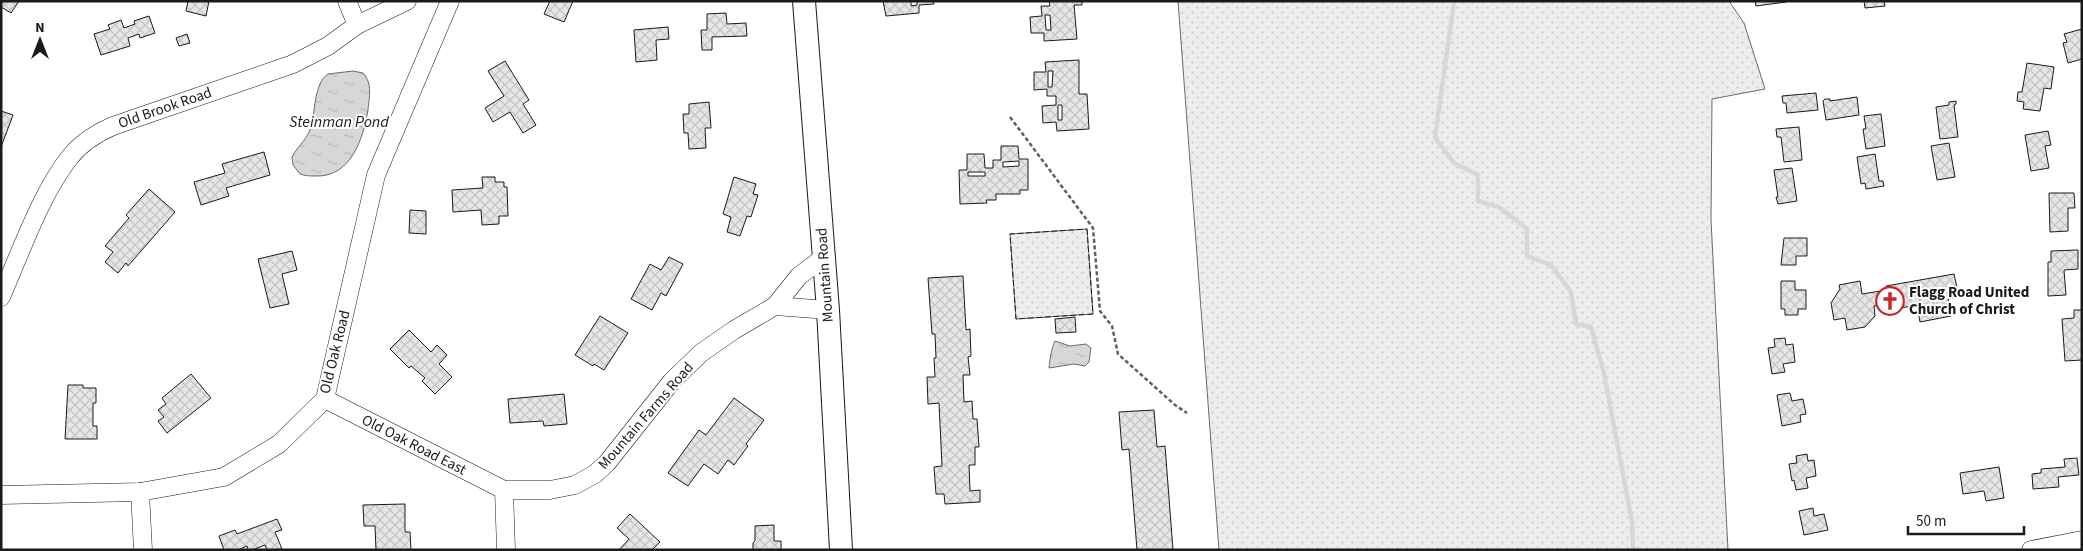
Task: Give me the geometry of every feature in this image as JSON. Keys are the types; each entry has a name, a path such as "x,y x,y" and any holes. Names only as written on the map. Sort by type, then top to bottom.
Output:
{"main road":[{"name":"Mountain Road","path":"804,1 828,310 841,550"}],"street":[{"path":"347,1 357,25"},
{"name":"Old Brook Road","path":"1,297 47,192 71,156 82,144 113,126 293,64 328,46 357,25 407,1"},
{"name":"Old Oak Road","path":"1,495 140,492 224,478 279,444 325,399 376,175 450,1"},
{"name":"Mountain Farms Road","path":"504,490 550,490 575,485 595,474 607,463 672,381 701,353 734,330 775,306 799,276 823,258"},
{"path":"775,306 828,310"},
{"name":"Old Oak Road East","path":"325,399 504,490"},
{"path":"504,490 506,550"},
{"path":"140,492 143,550"},
{"path":"2032,550 2082,540"}],"path":[{"path":"1010,117 1094,228 1099,308 1112,326 1118,354 1175,405 1187,413"}],"shaded area":[{"path":"1178,1 1729,1 1744,23 1765,89 1712,99 1711,220 1728,550 1219,550"},
{"path":"1087,229 1093,314 1016,319 1010,234"}],"water":[{"name":"Steinman Pond","path":"353,71 363,73 370,91 366,121 359,144 347,163 338,170 328,175 306,176 300,174 293,165 292,157 311,129 320,83 328,74"},
{"path":"1055,341 1070,346 1086,344 1091,348 1089,362 1085,366 1074,364 1049,368"}],"building":[{"path":"1,1 19,1 11,13 1,7"},
{"path":"188,1 209,1 206,16 186,11"},
{"path":"550,1 573,1 564,22 544,14"},
{"path":"883,1 911,1 911,6 917,5 917,1 933,1 934,4 919,5 919,13 886,16"},
{"path":"1049,1 1082,1 1082,5 1074,5 1077,39 1044,41 1044,33 1031,33 1030,17 1042,16 1041,6 1050,6","holes":["1045,15 1050,15 1051,30 1046,30"]},
{"path":"1755,1 1786,1 1786,2 1756,6"},
{"path":"1864,1 1884,1 1885,6 1865,8"},
{"path":"726,13 727,24 746,23 747,36 712,37 712,50 702,50 701,30 707,30 707,14"},
{"path":"149,16 155,33 140,38 139,34 128,38 130,46 101,55 94,34 110,29 108,25 121,20 124,28 135,24 134,21"},
{"path":"668,27 669,39 656,40 657,60 636,62 634,30"},
{"path":"2082,29 2082,59 2068,63 2063,43 2067,42 2064,34"},
{"path":"187,34 190,43 179,46 176,38"},
{"path":"1079,60 1079,94 1087,94 1089,129 1057,131 1056,122 1043,123 1042,106 1056,105 1056,96 1047,96 1047,89 1034,90 1034,72 1046,72 1045,62","holes":["1048,71 1053,71 1052,87 1048,87","1058,105 1062,105 1062,120 1058,120"]},
{"path":"505,61 529,100 523,104 536,125 523,133 510,112 493,122 485,108 504,96 488,71"},
{"path":"2027,63 2054,67 2051,89 2044,88 2040,111 2023,109 2024,102 2017,101 2018,92 2022,92"},
{"path":"1816,93 1818,110 1787,113 1786,103 1783,103 1782,96"},
{"path":"1857,97 1859,115 1826,120 1823,101 1825,99 1830,99 1830,101"},
{"path":"1956,101 1954,105 1958,137 1940,139 1936,107 1949,105 1949,102"},
{"path":"709,102 711,128 705,128 706,148 689,149 688,133 684,133 683,114 689,114 689,104"},
{"path":"1,111 13,115 1,147"},
{"path":"1881,114 1885,146 1866,149 1863,129 1866,129 1864,116"},
{"path":"1799,127 1802,160 1784,162 1781,137 1777,137 1776,129"},
{"path":"2048,131 2051,145 2045,146 2049,168 2031,171 2025,135"},
{"path":"1949,143 1955,177 1937,180 1931,146"},
{"path":"1001,146 1018,146 1019,159 1028,159 1028,190 1020,190 1020,194 996,194 996,200 986,200 987,203 960,204 959,170 967,170 967,154 984,154 985,168 993,168 993,160 1001,160","holes":["1019,161 1019,166 1003,167 1003,162","968,172 985,172 985,176 968,176"]},
{"path":"264,152 270,175 226,188 229,196 201,205 194,182 225,173 222,164"},
{"path":"1875,154 1879,181 1883,181 1884,186 1866,189 1865,183 1861,184 1857,157"},
{"path":"1792,168 1797,201 1778,204 1774,170"},
{"path":"482,177 495,177 495,182 504,182 504,187 507,187 508,216 499,216 499,224 482,225 481,210 453,212 452,190 483,188"},
{"path":"734,177 756,184 753,194 758,195 751,217 747,216 740,236 727,232 731,217 723,214"},
{"path":"149,189 175,212 128,266 126,263 118,273 105,262 113,252 105,246 129,218 126,215"},
{"path":"2049,193 2074,193 2075,208 2068,208 2068,231 2050,232"},
{"path":"410,210 426,211 426,234 409,233"},
{"path":"1784,238 1807,238 1807,256 1796,256 1796,265 1781,265"},
{"path":"2078,250 2078,269 2064,270 2066,295 2048,296 2048,262 2051,262 2051,251"},
{"path":"292,251 297,270 282,274 289,304 270,308 258,259"},
{"path":"669,257 683,264 666,296 661,293 652,310 631,299 650,264 661,270"},
{"name":"Flagg Road United Church of Christ","path":"1954,274 1959,297 1948,299 1951,316 1920,322 1917,305 1890,310 1889,303 1874,306 1875,316 1865,327 1847,330 1845,318 1834,320 1831,303 1840,289 1839,285 1860,281 1862,294 1887,290 1886,286"},
{"path":"963,276 966,330 970,329 971,356 968,357 970,375 963,375 964,402 972,401 973,419 977,419 979,447 975,447 975,465 969,465 970,491 980,490 980,502 945,504 944,494 936,494 934,467 942,466 939,403 928,404 927,377 935,377 934,358 936,358 935,334 932,334 928,278"},
{"path":"1781,281 1795,281 1795,290 1806,290 1806,309 1798,309 1798,315 1785,315 1785,309 1781,309"},
{"path":"2074,310 2082,310 2082,360 2065,361 2062,319 2074,318"},
{"path":"600,316 628,333 604,370 594,364 593,366 575,355"},
{"path":"1075,317 1076,332 1056,333 1055,319"},
{"path":"409,330 431,352 437,345 447,355 439,364 452,377 435,394 422,381 425,378 411,366 409,368 390,349"},
{"path":"1785,338 1786,345 1793,344 1795,362 1783,364 1785,372 1772,374 1768,348 1775,347 1774,339"},
{"path":"191,374 211,398 167,433 158,421 164,417 158,410 166,404 162,398"},
{"path":"68,385 83,385 83,388 96,388 96,403 93,403 93,426 97,426 97,439 65,439"},
{"path":"1790,393 1792,401 1803,399 1806,414 1800,415 1801,422 1782,426 1777,395"},
{"path":"564,394 567,424 544,426 543,421 510,423 508,399"},
{"path":"734,398 764,420 746,444 748,446 734,465 728,460 718,474 704,464 688,486 668,473 699,430 706,435"},
{"path":"1154,410 1157,447 1165,446 1173,550 1137,550 1129,449 1122,450 1119,412"},
{"path":"1807,454 1808,461 1814,460 1816,476 1806,478 1808,488 1796,490 1794,480 1792,481 1789,464 1797,463 1796,456"},
{"path":"2077,458 2079,475 2058,477 2059,487 2033,489 2032,474 2041,473 2041,469 2065,467 2064,459"},
{"path":"1999,467 2004,498 1986,501 1984,491 1963,494 1960,473"},
{"path":"405,504 405,532 410,532 411,550 376,550 375,526 364,526 363,505"},
{"path":"1813,508 1814,516 1824,514 1828,530 1804,535 1799,511"},
{"path":"630,514 660,542 652,550 619,550 629,539 617,528"},
{"path":"277,519 282,530 275,532 282,549 267,550 265,545 252,550 248,550 247,546 238,550 224,550 219,536 235,530 237,534"},
{"path":"774,525 774,541 781,541 781,550 753,550 755,526"}],"waterway":[{"path":"1454,1 1435,138 1454,163 1478,175 1478,201 1499,207 1527,229 1527,256 1551,265 1571,292 1576,324 1591,327 1604,373 1632,522 1633,550"}],"fence":[{"path":"1087,229 1093,314 1016,319 1010,234 1087,229"}],"place":[{"name":"Flagg Road United Church of Christ","path":"1890,301"}]}
